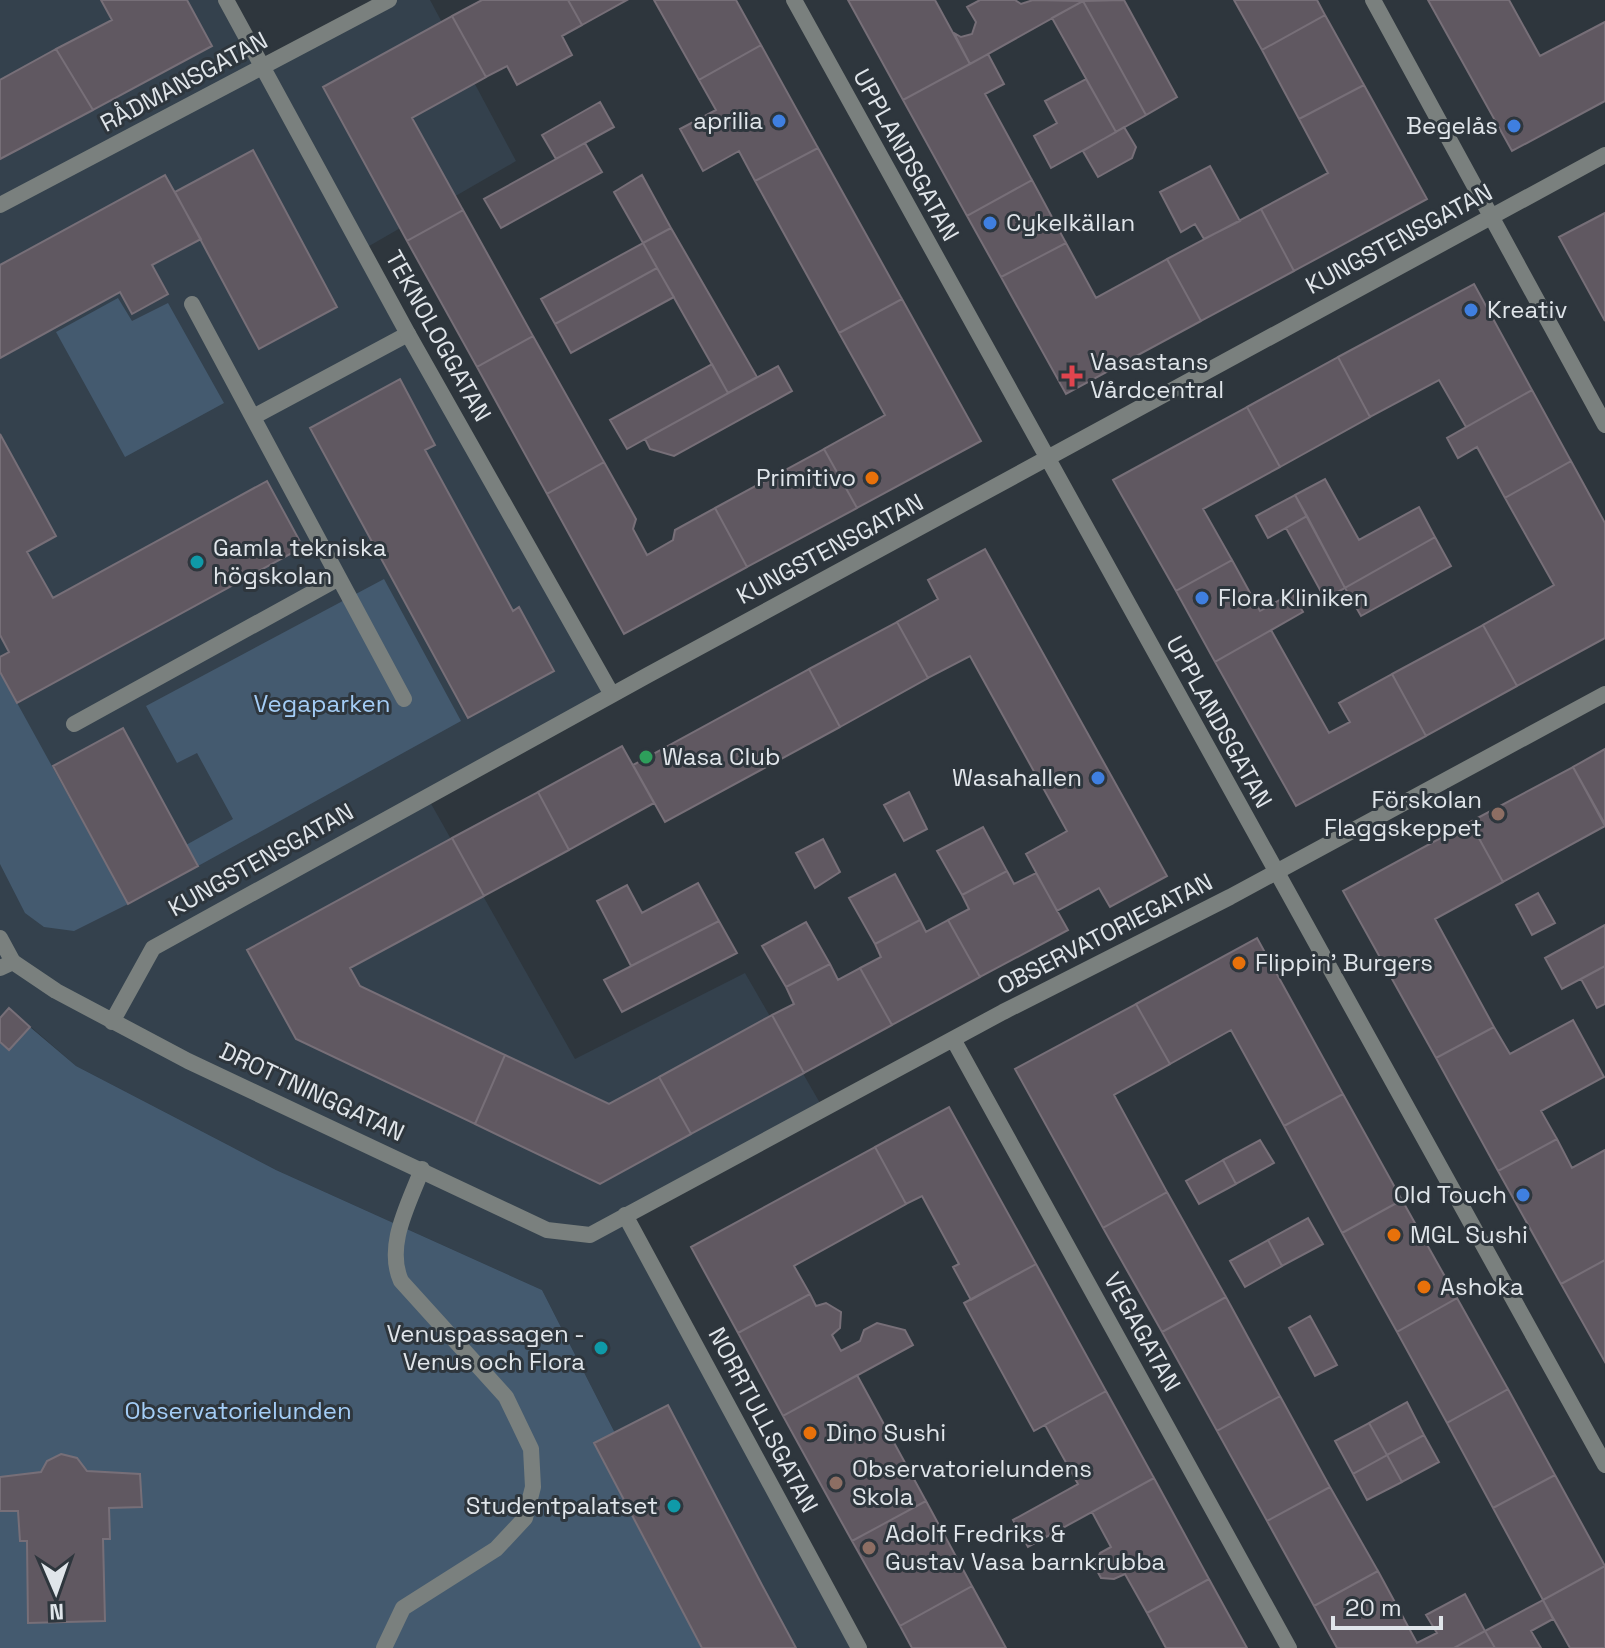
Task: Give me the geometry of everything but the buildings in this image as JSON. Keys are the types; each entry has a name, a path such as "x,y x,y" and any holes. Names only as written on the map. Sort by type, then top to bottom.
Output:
{"street":[{"name":"TEKNOLOGGATAN","path":"226,0 408,334 611,693"},
{"name":"RÅDMANSGATAN","path":"0,205 389,0"},
{"name":"UPPLANDSGATAN","path":"794,0 1605,1465"},
{"path":"1373,0 1605,425"},
{"name":"KUNGSTENSGATAN","path":"112,1022 153,948 611,693 1605,155"},
{"path":"192,304 404,699"},
{"path":"253,417 408,334"},
{"path":"74,724 339,578"},
{"name":"OBSERVATORIEGATAN","path":"625,1215 953,1039 1276,873 1605,694"},
{"name":"DROTTNINGGATAN","path":"0,938 6,965 112,1022 547,1230 590,1235 625,1215"},
{"name":"VEGAGATAN","path":"953,1039 1289,1648"},
{"path":"384,1648 403,1608 496,1549 525,1518 533,1487 531,1449 506,1397 401,1281 395,1266 396,1240 422,1169"},
{"name":"NORRTULLSGATAN","path":"625,1215 859,1648"}],"shaded area":[{"path":"0,0 229,0 264,64 382,0 430,0 516,161 364,249 606,693 425,793 575,1059 745,973 824,1110 627,1212 863,1648 702,1648 594,1443 615,1433 542,1290 276,1170 76,1066 31,1027 9,1050 0,1042"}],"green space":[{"path":"118,298 132,321 168,303 224,403 125,457 56,332"},
{"name":"Vegaparken","path":"384,579 461,721 198,866 186,845 233,819 197,753 177,763 146,706"},
{"path":"0,672 128,904 74,931 44,927 25,913 0,864"},
{"name":"Observatorielunden","path":"30,1027 76,1066 276,1170 542,1290 615,1433 595,1444 702,1648 0,1648 0,1042 9,1050"}],"place":[{"name":"aprilia","path":"779,121"},
{"name":"Begelås","path":"1514,126"},
{"name":"Cykelkällan","path":"990,223"},
{"name":"Kreativ","path":"1471,310"},
{"name":"Vasastans Vårdcentral","path":"1072,376"},
{"name":"Primitivo","path":"872,478"},
{"name":"Gamla tekniska högskolan","path":"197,562"},
{"name":"Flora Kliniken","path":"1202,598"},
{"name":"Wasa Club","path":"646,757"},
{"name":"Wasahallen","path":"1098,778"},
{"name":"Förskolan Flaggskeppet","path":"1498,814"},
{"name":"Flippin' Burgers","path":"1239,963"},
{"name":"Old Touch","path":"1523,1195"},
{"name":"MGL Sushi","path":"1394,1235"},
{"name":"Ashoka","path":"1424,1287"},
{"name":"Venuspassagen - Venus och Flora","path":"601,1348"},
{"name":"Dino Sushi","path":"810,1433"},
{"name":"Observatorielundens Skola","path":"836,1483"},
{"name":"Studentpalatset","path":"674,1506"},
{"name":"Adolf Fredriks & Gustav Vasa barnkrubba","path":"869,1548"}]}
